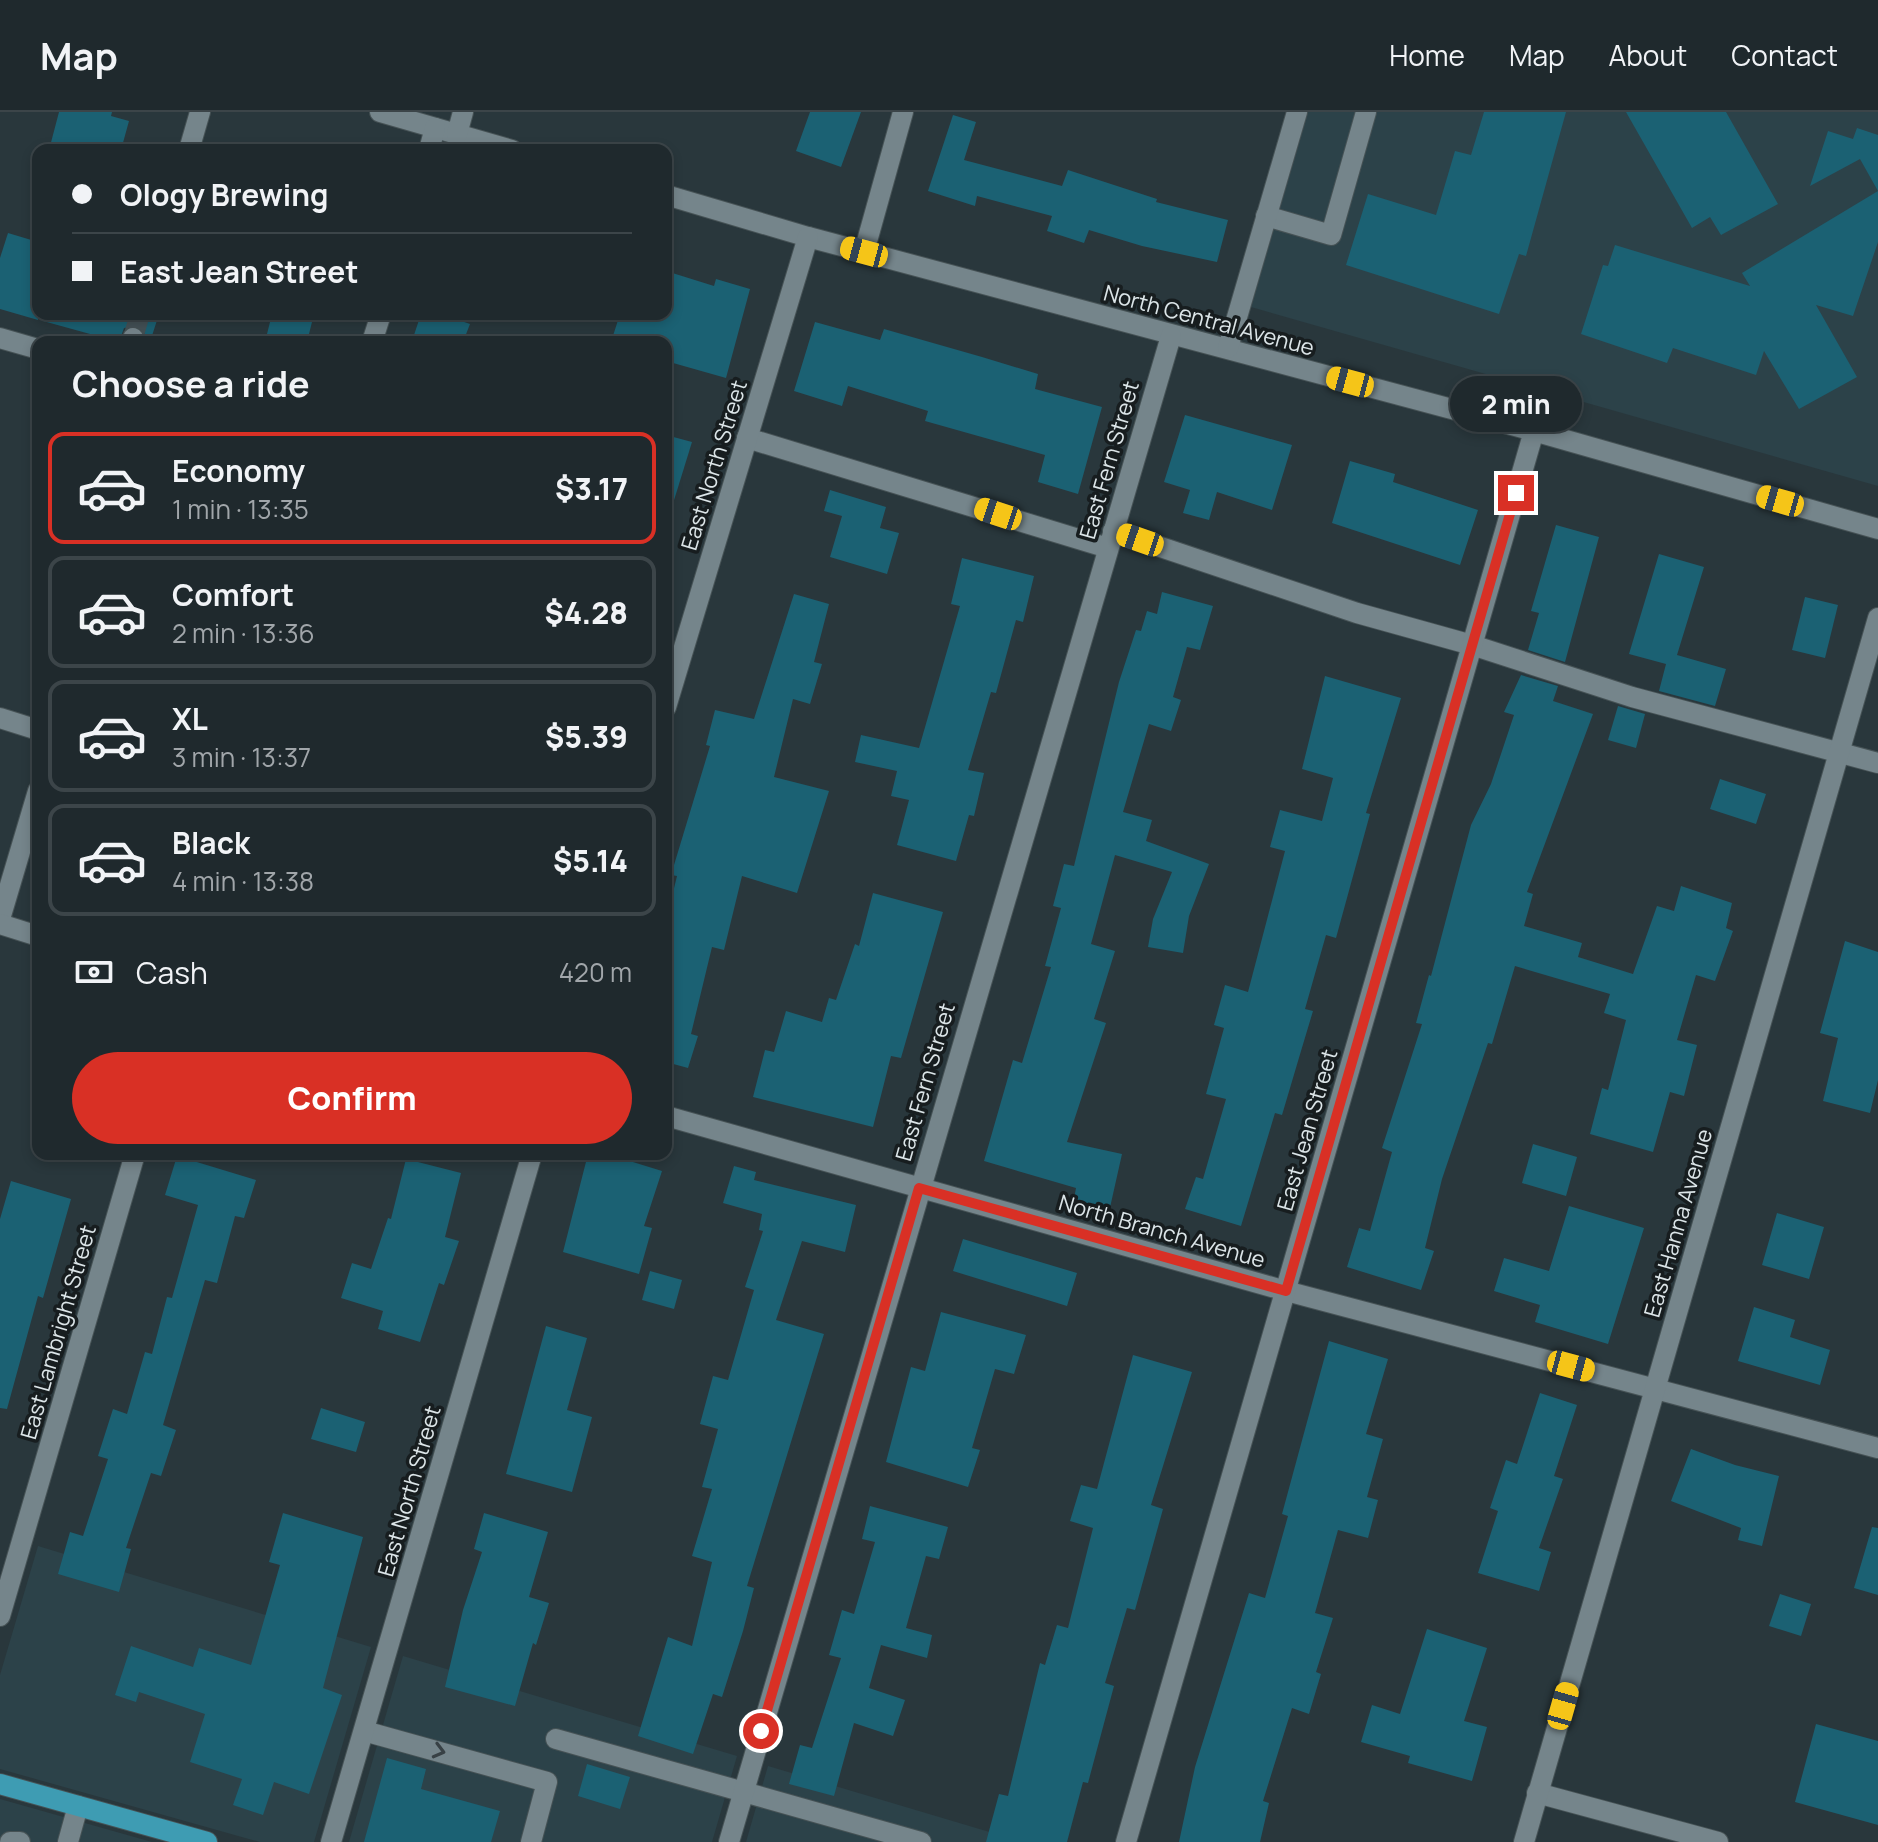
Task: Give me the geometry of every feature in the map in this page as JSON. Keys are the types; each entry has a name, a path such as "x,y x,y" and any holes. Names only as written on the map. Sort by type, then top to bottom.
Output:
{"main road":[{"path":"0,1784 203,1842"}],"street":[{"path":"191,144 200,112"},
{"path":"380,112 491,144"},
{"path":"457,134 463,112"},
{"path":"864,252 903,112"},
{"path":"1228,348 1297,112"},
{"path":"1266,216 1331,235 1366,112"},
{"path":"431,144 435,128"},
{"name":"North Central Avenue","path":"672,197 1171,336 1228,348 1534,431 1878,529"},
{"name":"East North Street","path":"672,687 808,237"},
{"name":"East Fern Street","path":"729,1842 1171,336"},
{"path":"0,338 32,347"},
{"name":"East Jean Street","path":"1126,1842 1534,431"},
{"path":"747,438 1472,645 1632,697 1878,763"},
{"name":"East Hanna Avenue","path":"1524,1842 1878,618"},
{"path":"0,718 32,728"},
{"path":"32,812 0,922 32,934"},
{"name":"North Branch Avenue","path":"672,1118 1286,1291 1878,1448"},
{"name":"East Lambright Street","path":"0,1616 133,1160"},
{"name":"East North Street","path":"331,1842 530,1160"},
{"path":"364,1731 547,1782 531,1842"},
{"path":"556,1739 921,1842"},
{"path":"1537,1793 1718,1842"},
{"path":"68,1842 78,1806"},
{"path":"10,1842 20,1842"}],"shaded area":[{"path":"1308,112 1878,112 1878,486 1251,307"},
{"path":"38,1546 371,1647 314,1842 260,1842 0,1769 0,1675"},
{"path":"403,1656 737,1756 712,1842 349,1842"},
{"path":"768,1766 1023,1842 746,1842"},
{"path":"0,1799 152,1842 0,1842"}],"building":[{"path":"59,112 112,112 111,116 129,121 123,144 51,144"},
{"path":"810,112 861,112 841,167 796,151"},
{"path":"1484,112 1566,112 1526,256 1519,254 1499,314 1346,265 1368,194 1436,215 1455,151 1471,155"},
{"path":"1626,112 1726,112 1778,204 1721,235 1710,217 1692,228"},
{"path":"953,115 976,122 964,160 1062,186 1068,170 1157,199 1156,202 1228,220 1217,262 1142,246 1089,230 1084,243 1047,231 1052,216 977,196 975,206 928,191"},
{"path":"1857,128 1878,135 1878,191 1860,159 1810,186 1828,131 1853,139"},
{"path":"1878,191 1878,242 1853,316 1816,305 1857,377 1799,409 1764,351 1756,375 1673,348 1667,363 1581,334 1603,265 1608,266 1615,245 1750,286 1742,273"},
{"path":"8,233 32,240 32,318 0,309 0,258"},
{"path":"672,273 714,286 716,279 750,289 726,378 672,363 672,336 613,336 618,320 672,320"},
{"path":"157,320 152,336 145,336 137,326 124,328 121,336 97,336 43,321"},
{"path":"270,320 312,320 308,336 266,336"},
{"path":"419,320 458,320 470,324 465,336 414,335"},
{"path":"815,322 880,340 884,329 982,357 1038,374 1035,389 1102,407 1078,494 1038,482 1045,455 925,421 928,411 848,386 842,406 794,391"},
{"path":"1185,415 1292,445 1272,510 1217,492 1209,520 1183,513 1190,490 1164,482"},
{"path":"672,437 692,442 672,507"},
{"path":"1350,461 1395,474 1393,482 1478,510 1460,565 1332,523"},
{"path":"830,490 886,507 880,528 899,533 887,574 830,557 842,516 824,511"},
{"path":"1556,525 1599,537 1565,662 1528,650 1539,613 1531,611"},
{"path":"1659,554 1704,567 1677,655 1726,669 1715,706 1659,691 1666,664 1629,654"},
{"path":"962,558 1034,576 1023,622 1016,620 996,693 991,692 968,770 984,773 974,816 969,815 956,861 897,845 909,800 891,796 897,771 855,762 861,735 919,748 960,606 951,604"},
{"path":"1162,592 1213,606 1200,650 1187,647 1173,697 1181,700 1171,731 1149,724 1123,812 1152,820 1146,841 1209,864 1189,916 1183,953 1148,947 1153,919 1172,872 1115,855 1091,944 1115,951 1094,1019 1106,1023 1067,1142 1122,1154 1109,1212 1073,1204 1076,1188 984,1161 1013,1060 1022,1063 1051,967 1045,966 1061,908 1053,906 1064,864 1074,866 1119,682 1136,630 1141,631 1147,611 1157,614"},
{"path":"794,594 829,604 814,662 822,664 810,704 793,699 774,777 829,791 797,893 742,876 724,950 712,947 691,1034 698,1036 688,1068 672,1064 672,896 677,876 672,875 672,872 710,746 706,745 715,710 754,719"},
{"path":"1805,597 1838,605 1825,658 1792,650"},
{"path":"1521,675 1558,686 1553,701 1593,714 1527,892 1533,894 1524,926 1582,943 1578,957 1633,974 1657,906 1674,911 1681,886 1732,903 1726,928 1733,931 1715,981 1696,975 1677,1040 1697,1045 1684,1096 1670,1092 1653,1152 1590,1134 1602,1088 1608,1090 1626,1020 1604,1013 1610,994 1515,966 1492,1044 1488,1043 1442,1179 1425,1248 1434,1251 1421,1290 1347,1267 1359,1228 1370,1231 1392,1152 1382,1148 1422,1024 1416,1023 1471,825 1491,784 1514,715 1504,712"},
{"path":"1325,676 1401,698 1366,813 1370,814 1336,938 1326,935 1305,1009 1313,1011 1282,1115 1275,1113 1241,1226 1185,1209 1196,1177 1203,1179 1226,1099 1206,1094 1224,1028 1214,1025 1225,985 1248,992 1285,851 1270,847 1280,810 1322,821 1333,778 1302,769"},
{"path":"1618,706 1645,714 1636,748 1608,740"},
{"path":"1720,779 1766,794 1756,824 1710,809"},
{"path":"873,893 943,912 901,1058 891,1056 873,1127 753,1097 765,1050 774,1052 786,1011 822,1022 829,998 836,1000 855,944 859,946"},
{"path":"1845,941 1878,952 1878,1080 1870,1113 1823,1101 1838,1038 1820,1033"},
{"path":"1533,1144 1577,1157 1566,1196 1522,1183"},
{"path":"176,1160 190,1160 256,1180 244,1218 235,1216 217,1283 205,1280 163,1425 176,1430 161,1476 151,1473 126,1548 131,1549 119,1592 58,1574 70,1532 83,1536 108,1459 98,1456 113,1409 127,1414 145,1352 152,1354 167,1297 172,1298 198,1205 165,1195"},
{"path":"406,1160 461,1173 445,1237 459,1241 444,1285 439,1283 420,1342 378,1329 383,1311 341,1298 352,1263 371,1269 388,1218 391,1219"},
{"path":"586,1160 626,1160 662,1171 644,1226 652,1228 639,1274 563,1252"},
{"path":"734,1166 756,1172 754,1180 856,1205 845,1252 802,1241 776,1320 824,1334 747,1586 754,1588 743,1631 722,1697 713,1694 693,1754 638,1736 668,1637 692,1646 712,1562 692,1556 712,1489 702,1487 718,1429 700,1424 713,1376 728,1380 754,1290 745,1287 763,1231 759,1230 762,1214 723,1203"},
{"path":"11,1181 71,1199 43,1298 38,1296 7,1409 0,1408 0,1219"},
{"path":"1569,1206 1644,1228 1608,1344 1535,1322 1540,1305 1494,1291 1504,1258 1549,1271"},
{"path":"1777,1213 1824,1227 1809,1279 1762,1265"},
{"path":"963,1239 1077,1273 1067,1306 953,1271"},
{"path":"650,1271 682,1280 674,1309 642,1300"},
{"path":"1754,1307 1795,1320 1790,1337 1830,1350 1820,1385 1738,1361"},
{"path":"941,1312 1026,1335 1014,1374 995,1369 972,1448 980,1450 968,1487 886,1462 911,1367 925,1371"},
{"path":"546,1326 587,1338 567,1410 592,1417 572,1492 506,1474"},
{"path":"1329,1341 1388,1359 1366,1434 1383,1439 1367,1497 1378,1500 1368,1538 1338,1530 1315,1613 1333,1618 1316,1672 1321,1674 1309,1714 1292,1708 1263,1801 1269,1803 1260,1842 1179,1842 1195,1767 1249,1593 1265,1598 1288,1516 1282,1514"},
{"path":"1133,1355 1192,1372 1151,1505 1163,1509 1135,1610 1127,1608 1105,1683 1114,1686 1088,1783 1083,1782 1067,1842 986,1842 999,1794 1008,1796 1040,1663 1045,1665 1057,1625 1068,1628 1093,1528 1070,1521 1081,1485 1097,1489"},
{"path":"1540,1393 1577,1405 1554,1476 1563,1479 1539,1548 1551,1552 1539,1591 1478,1573 1498,1511 1490,1508 1506,1460 1517,1464"},
{"path":"321,1408 365,1422 356,1452 311,1439"},
{"path":"1691,1449 1779,1476 1762,1546 1738,1540 1741,1528 1671,1501"},
{"path":"870,1506 948,1527 939,1559 926,1556 906,1628 932,1635 927,1658 881,1645 869,1688 905,1700 893,1736 854,1723 834,1796 789,1784 800,1745 812,1748 841,1658 829,1655 842,1610 854,1614 875,1542 862,1539"},
{"path":"283,1513 363,1537 323,1688 342,1695 309,1794 274,1782 263,1815 233,1805 242,1779 190,1762 205,1714 139,1692 136,1702 115,1695 131,1646 193,1667 199,1648 251,1665 280,1565 269,1562"},
{"path":"484,1513 548,1532 529,1597 549,1603 536,1645 533,1643 515,1706 445,1687 463,1610 482,1552 474,1549"},
{"path":"1872,1527 1878,1528 1878,1595 1854,1588"},
{"path":"1780,1594 1811,1604 1801,1636 1769,1626"},
{"path":"1427,1629 1487,1648 1464,1721 1487,1727 1472,1781 1408,1763 1410,1756 1361,1742 1372,1705 1400,1714"},
{"path":"1816,1724 1878,1741 1878,1825 1795,1802"},
{"path":"387,1758 426,1769 421,1789 500,1811 491,1842 364,1842"},
{"path":"587,1764 630,1777 620,1809 578,1796"}],"tunnel":[{"path":"134,336 138,320"}],"route":[{"path":"761,1731 919,1188 1286,1291 1516,493"}]}
